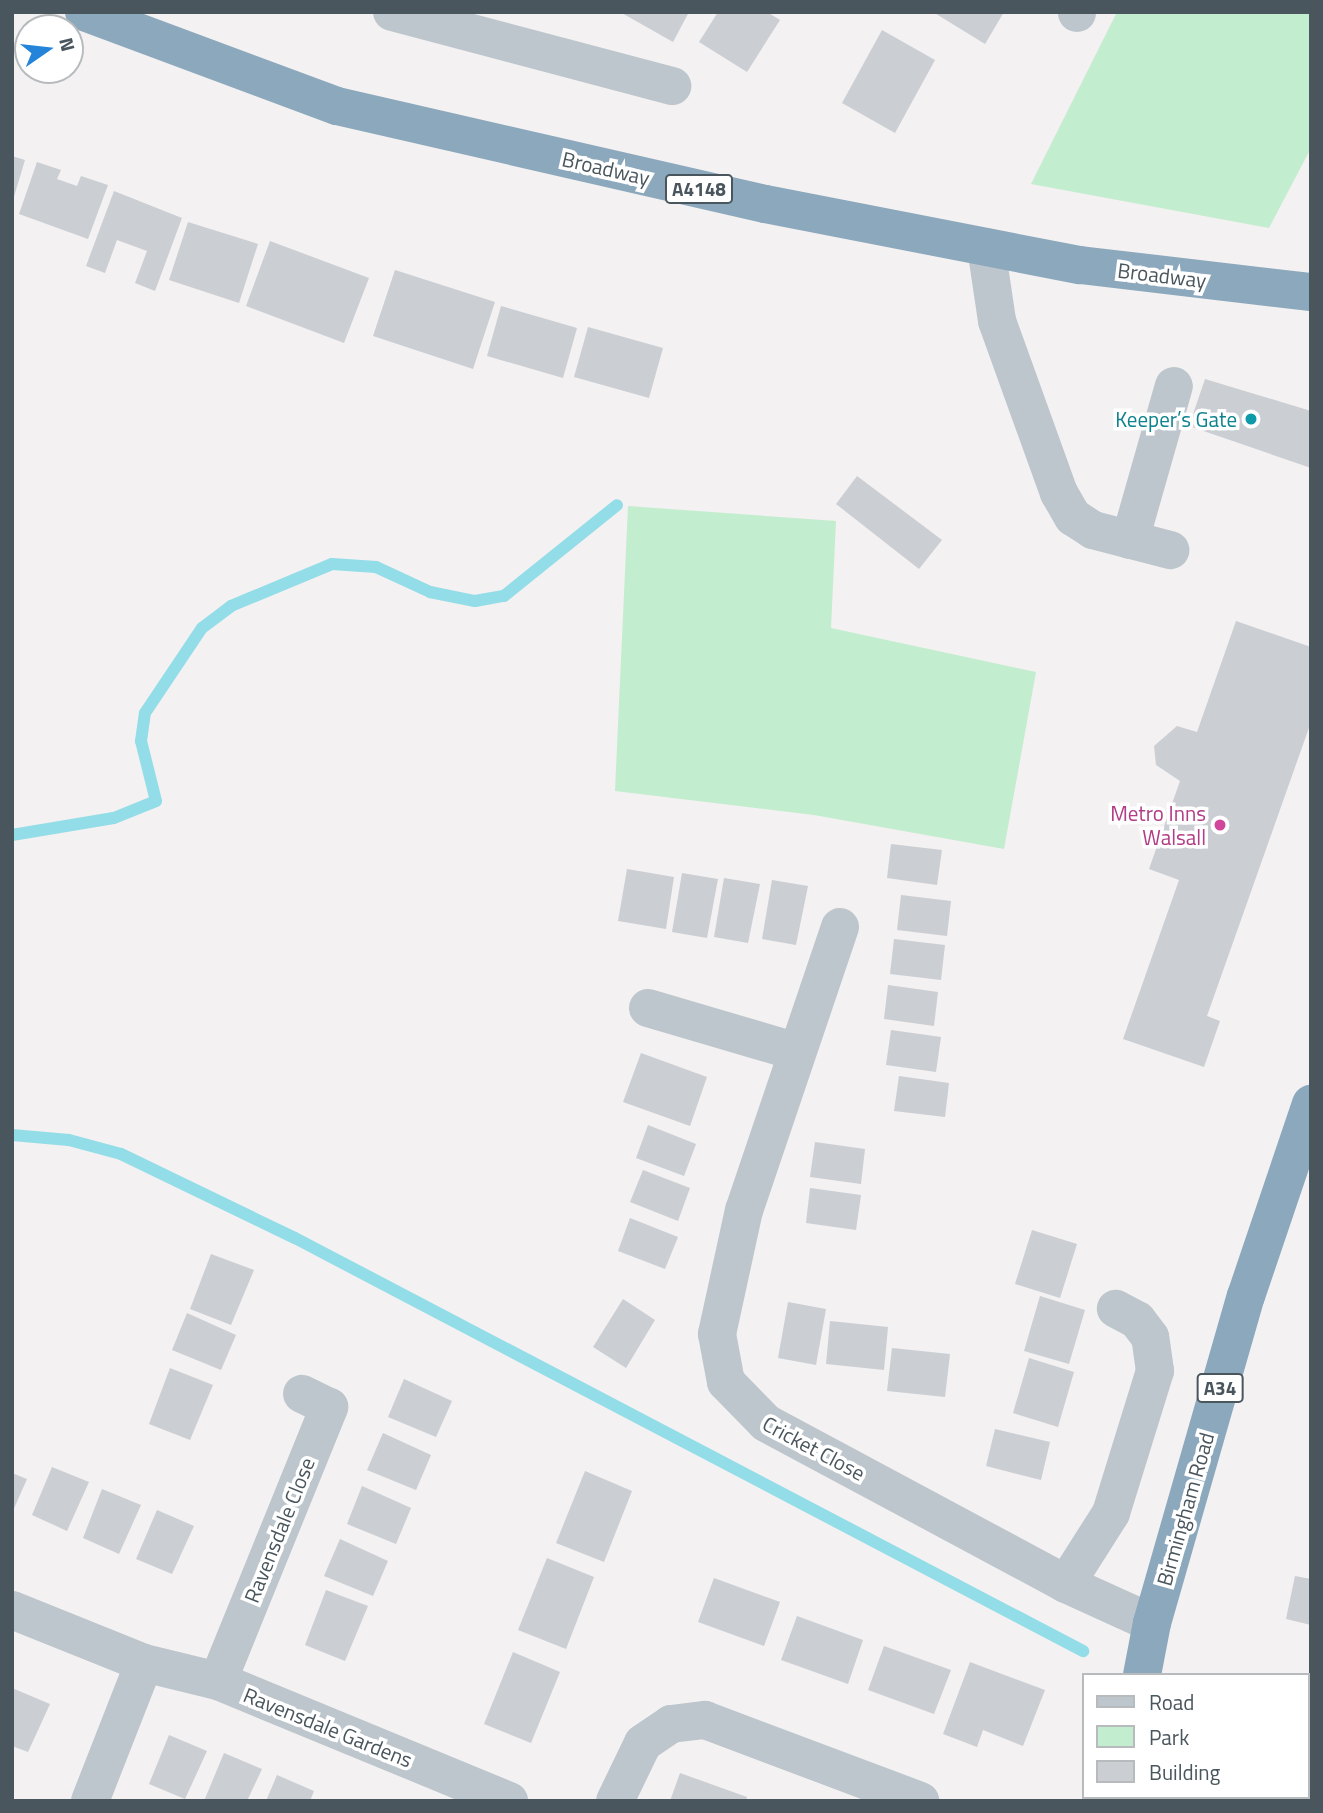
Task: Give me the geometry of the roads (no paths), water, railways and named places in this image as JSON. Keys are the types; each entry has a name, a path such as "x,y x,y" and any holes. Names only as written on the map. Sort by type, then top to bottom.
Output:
{"highway":[{"name":"Broadway","path":"84,12 337,106 765,204 1080,265 1310,292"},
{"name":"Birmingham Road","path":"1142,1673 1152,1623 1246,1296 1311,1104"}],"street":[{"path":"392,12 672,86"},
{"path":"986,247 997,321 1059,493 1073,517 1093,530 1170,550"},
{"path":"1130,540 1174,386"},
{"name":"Cricket Close","path":"840,928 794,1051 744,1210 721,1311 718,1359 726,1382 766,1423 1066,1584 1152,1623"},
{"path":"648,1008 794,1051"},
{"path":"1066,1584 1111,1513 1156,1371 1150,1337 1137,1320 1116,1309"},
{"name":"Ravensdale Close","path":"218,1681 329,1407 302,1394"},
{"name":"Ravensdale Gardens","path":"12,1609 144,1663 218,1681 509,1801"},
{"path":"90,1801 144,1663"},
{"path":"615,1801 643,1743 671,1724 705,1720 920,1801"}],"waterway":[{"path":"12,835 114,818 156,801 141,741 145,713 202,628 231,606 332,564 376,567 430,592 475,601 504,596 617,505"},
{"path":"12,1135 69,1140 121,1154 295,1238 1083,1651"}],"place":[{"name":"Keeper’s Gate","path":"1251,419"},
{"name":"Metro Inns Walsall","path":"1220,825"}]}
